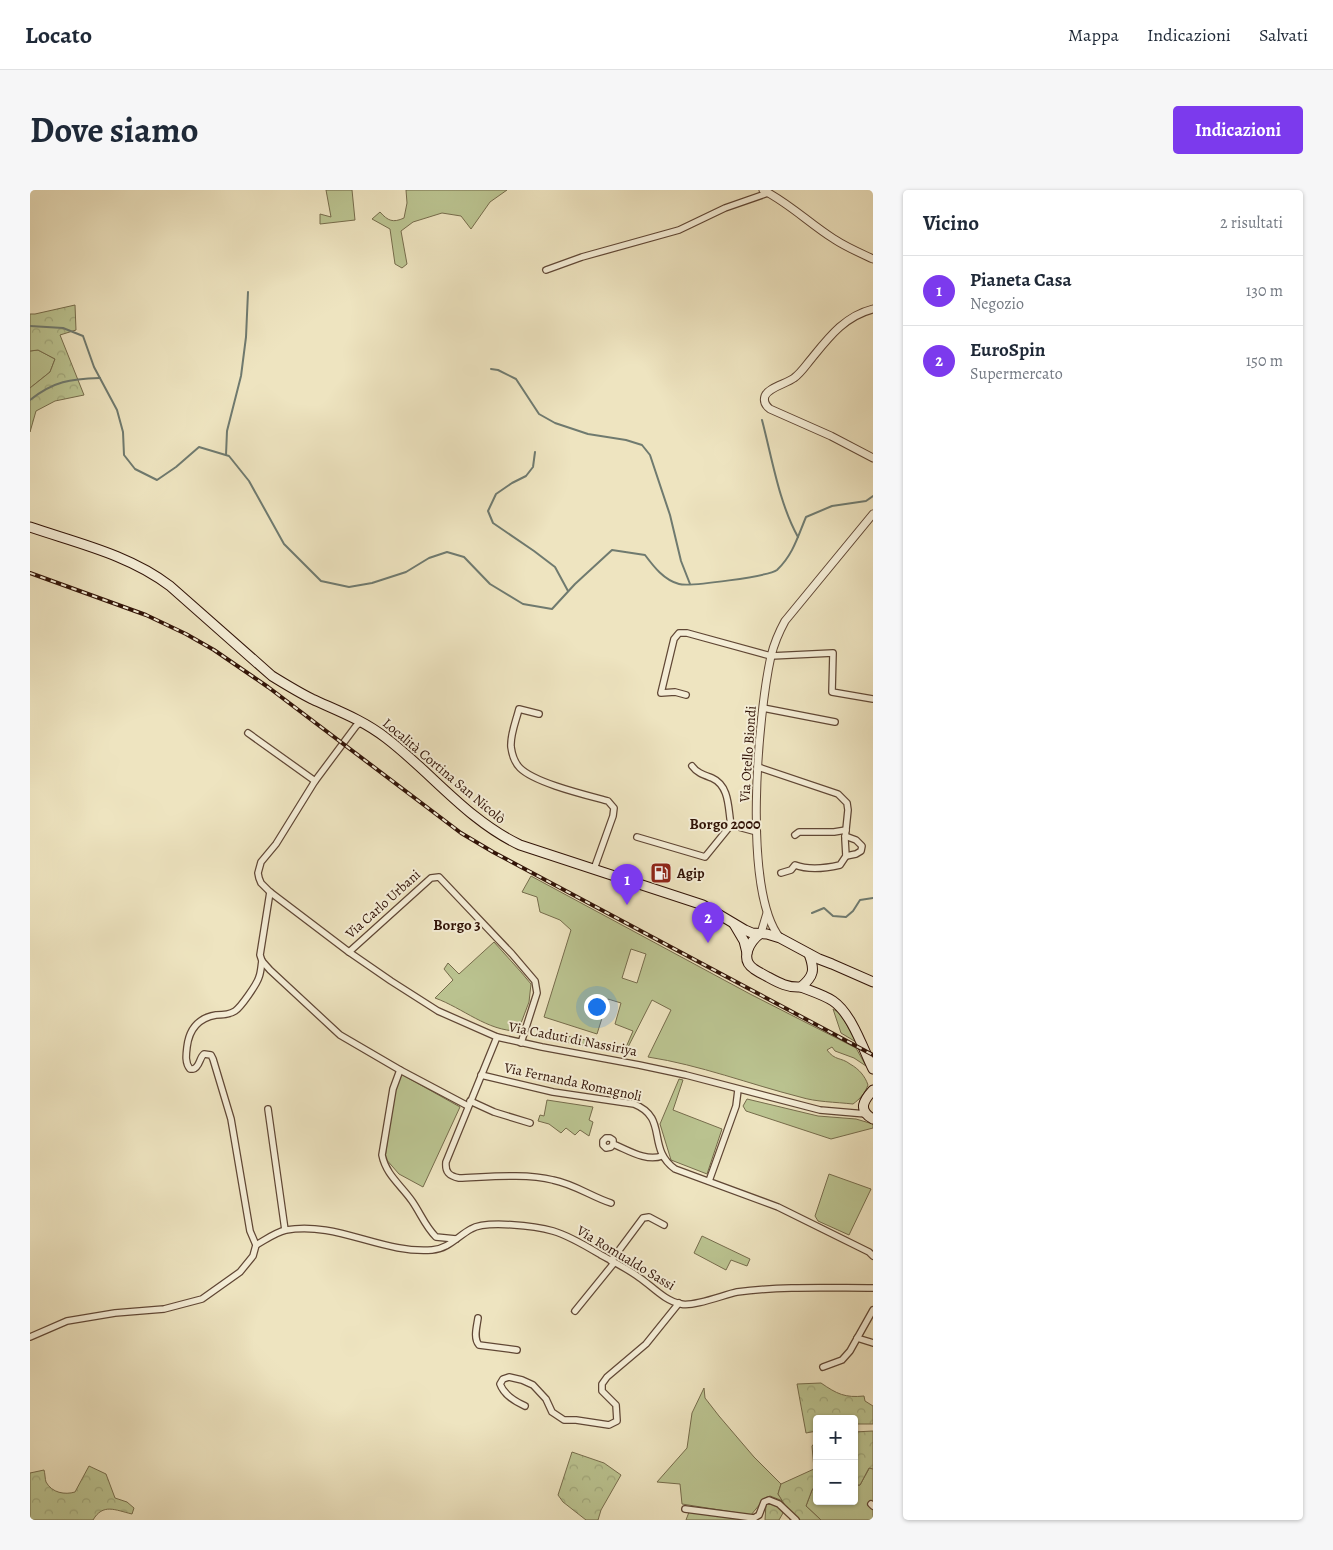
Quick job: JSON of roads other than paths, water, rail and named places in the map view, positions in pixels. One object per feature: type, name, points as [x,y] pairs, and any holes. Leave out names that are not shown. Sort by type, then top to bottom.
[{"type":"main road","name":"Località Cortina San Nicolò","points":[[30,527],[136,564],[157,576],[272,676],[297,691],[361,722],[399,748],[471,815],[502,836],[520,845],[703,905],[752,933],[761,933]]},
{"type":"main road","points":[[734,924],[744,941],[748,962],[753,969],[785,986],[801,987],[823,996],[833,1001],[842,1009],[859,1038],[873,1069]]},
{"type":"main road","points":[[747,956],[749,944],[761,933],[780,938],[809,954],[873,982]]},
{"type":"main road","points":[[809,954],[814,988],[823,996]]},
{"type":"main road","points":[[801,987],[812,974],[824,965],[832,964]]},
{"type":"main road","points":[[868,1113],[871,1093]]},
{"type":"street","points":[[546,270],[582,257],[679,230],[766,191],[834,239],[873,258]]},
{"type":"street","points":[[873,309],[857,314],[845,321],[833,332],[795,377],[771,390],[764,399],[765,405],[770,409],[832,436],[873,458]]},
{"type":"street","name":"Via Otello Biondi","points":[[780,938],[774,931],[767,913],[757,862],[758,767],[763,708],[772,656],[785,621],[873,514]]},
{"type":"street","points":[[686,695],[675,692],[661,693],[674,639],[679,633],[687,633],[772,656],[832,653],[832,692],[873,699]]},
{"type":"street","points":[[763,708],[835,722]]},
{"type":"street","points":[[539,714],[520,709],[511,747],[513,757],[519,767],[536,779],[608,801],[614,808],[613,816],[594,869]]},
{"type":"street","points":[[361,722],[314,781],[276,844],[258,867],[261,883],[270,892],[260,955],[262,961],[340,1035],[400,1070],[469,1104],[530,1123]]},
{"type":"street","points":[[248,733],[314,781]]},
{"type":"street","points":[[637,837],[705,857],[731,825],[725,789],[718,781],[696,772],[692,766]]},
{"type":"street","points":[[758,767],[838,794],[847,803],[846,856],[840,865],[801,868],[796,865],[791,870],[781,873]]},
{"type":"street","points":[[731,825],[757,832]]},
{"type":"street","points":[[795,835],[799,832],[845,833],[862,846],[861,851],[846,856]]},
{"type":"street","name":"Via Carlo Urbani","points":[[348,952],[431,878],[439,877],[536,981],[537,993],[521,1043]]},
{"type":"street","name":"Via Caduti di Nassiriya","points":[[270,892],[348,952],[438,1011],[497,1037],[686,1075],[820,1110],[868,1113]]},
{"type":"street","name":"Via Otello Biondi","points":[[761,933],[767,913]]},
{"type":"street","points":[[30,1337],[66,1321],[115,1313],[164,1309],[202,1299],[240,1272],[253,1256],[256,1245],[250,1231],[231,1119],[213,1059],[211,1055],[204,1054],[198,1066],[193,1069],[190,1069],[186,1062],[188,1041],[194,1026],[199,1021],[212,1016],[234,1012],[242,1004],[259,977],[262,961]]},
{"type":"street","name":"Via Fernanda Romagnoli","points":[[497,1037],[446,1162],[447,1173],[459,1178],[523,1177],[552,1179],[611,1204]]},
{"type":"street","points":[[400,1070],[391,1099],[382,1155],[384,1166],[413,1202],[427,1228],[436,1238],[456,1239]]},
{"type":"street","name":"Via Fernanda Romagnoli","points":[[481,1075],[553,1092],[634,1104],[649,1112],[654,1120],[662,1156]]},
{"type":"street","points":[[709,1181],[736,1106],[738,1090]]},
{"type":"street","points":[[268,1109],[285,1230]]},
{"type":"street","points":[[613,1144],[648,1158],[655,1159],[662,1156],[667,1164],[675,1169],[778,1207],[869,1252],[873,1256]]},
{"type":"street","points":[[575,1311],[613,1262],[643,1218],[649,1217],[664,1225]]},
{"type":"street","name":"Via Romualdo Sassi","points":[[256,1245],[285,1230],[323,1229],[388,1246],[416,1250],[433,1250],[444,1248],[473,1228],[492,1224],[554,1231],[613,1262],[682,1305],[693,1304],[736,1292],[802,1287],[873,1288]]},
{"type":"street","points":[[525,1406],[516,1402],[502,1390],[500,1384],[503,1379],[515,1378],[533,1386],[546,1399],[552,1412],[564,1420],[609,1425],[617,1421],[616,1406],[602,1391],[602,1384],[607,1377],[646,1344],[679,1303]]},
{"type":"street","points":[[823,1367],[842,1360],[850,1350],[873,1310]]},
{"type":"street","points":[[478,1318],[476,1342],[479,1345],[517,1350]]},
{"type":"street","points":[[857,1338],[873,1343]]},
{"type":"street","points":[[686,1508],[754,1518],[759,1515],[764,1502],[770,1500],[780,1504],[796,1520]]},
{"type":"waterway","points":[[226,455],[227,431],[241,376],[246,337],[248,292]]},
{"type":"waterway","points":[[30,326],[63,328],[83,336],[94,367],[117,410],[123,432],[124,455],[135,469],[157,480],[176,467],[199,447],[229,456],[249,481],[284,544],[321,581],[349,587],[372,583],[406,572],[429,558],[447,552],[464,557],[490,584],[523,604],[552,609],[575,584],[612,550],[645,555],[664,576],[679,584],[698,584],[745,578],[777,570],[791,552],[806,517],[832,506],[866,501],[873,496]]},
{"type":"waterway","points":[[491,369],[498,370],[516,379],[539,414],[555,423],[588,434],[626,440],[642,445],[650,455],[670,515],[681,561],[690,584]]},
{"type":"waterway","points":[[30,400],[47,389],[63,382],[100,378]]},
{"type":"waterway","points":[[762,420],[781,495],[791,524],[798,537]]},
{"type":"waterway","points":[[535,452],[533,467],[526,476],[496,494],[488,511],[493,523],[555,567],[568,591]]},
{"type":"waterway","points":[[812,913],[824,908],[833,916],[846,917],[853,911],[860,900],[873,898]]},
{"type":"railway","points":[[30,573],[146,615],[214,650],[268,687],[461,833],[493,852],[873,1055]]},
{"type":"place","name":"Agip","points":[[661,873]]},
{"type":"place","name":"Pianeta Casa","points":[[627,905]]},
{"type":"place","name":"EuroSpin","points":[[708,943]]},
{"type":"district","name":"Borgo 2000","points":[[725,824]]},
{"type":"district","name":"Borgo 3","points":[[457,925]]}]
